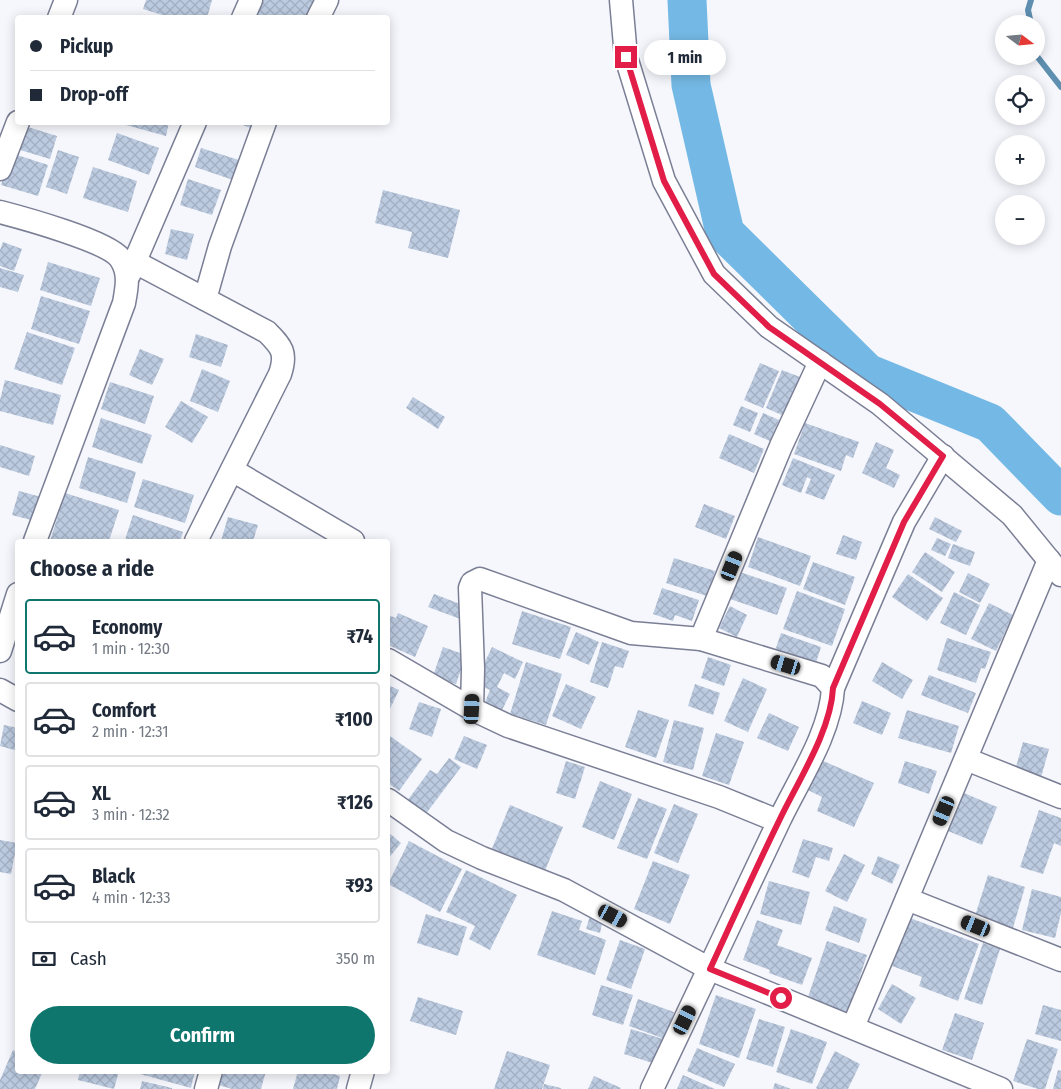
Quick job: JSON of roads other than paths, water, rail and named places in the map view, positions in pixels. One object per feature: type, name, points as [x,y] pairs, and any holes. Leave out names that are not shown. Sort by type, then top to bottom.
[{"type":"street","points":[[61,15],[66,0]]},
{"type":"street","points":[[244,15],[251,0]]},
{"type":"street","points":[[320,15],[327,0]]},
{"type":"street","points":[[621,0],[626,57],[664,181],[714,274],[769,327],[880,404],[1012,515],[1055,568],[966,759],[853,1027]]},
{"type":"street","points":[[0,169],[17,125]]},
{"type":"street","points":[[36,539],[124,303],[131,270],[194,125]]},
{"type":"street","points":[[205,299],[220,246],[264,125]]},
{"type":"street","points":[[0,212],[42,224],[110,250],[131,270],[205,299],[267,332],[280,345],[284,360],[280,374],[197,539]]},
{"type":"street","points":[[701,639],[781,446],[820,362]]},
{"type":"street","points":[[652,1089],[778,821],[824,730],[832,704],[833,688],[904,522],[943,456]]},
{"type":"street","points":[[232,470],[350,539]]},
{"type":"street","points":[[472,709],[473,669],[470,588],[472,583],[480,578],[631,633],[701,639],[822,676],[833,688]]},
{"type":"street","points":[[0,651],[15,604]]},
{"type":"street","points":[[390,661],[472,709],[508,726],[694,788],[778,821]]},
{"type":"street","points":[[0,690],[15,698]]},
{"type":"street","points":[[966,759],[1061,797]]},
{"type":"street","points":[[390,801],[446,841],[482,858],[564,890],[710,969],[1001,1089]]},
{"type":"street","points":[[907,898],[1061,960]]},
{"type":"street","points":[[206,1089],[210,1074]]},
{"type":"street","points":[[358,1089],[362,1074]]},
{"type":"waterway","points":[[687,0],[691,85],[725,233],[867,373],[990,423],[1061,496]]},
{"type":"waterway","points":[[1029,15],[1028,10],[1031,0]]},
{"type":"waterway","points":[[1044,65],[1061,87]]}]
